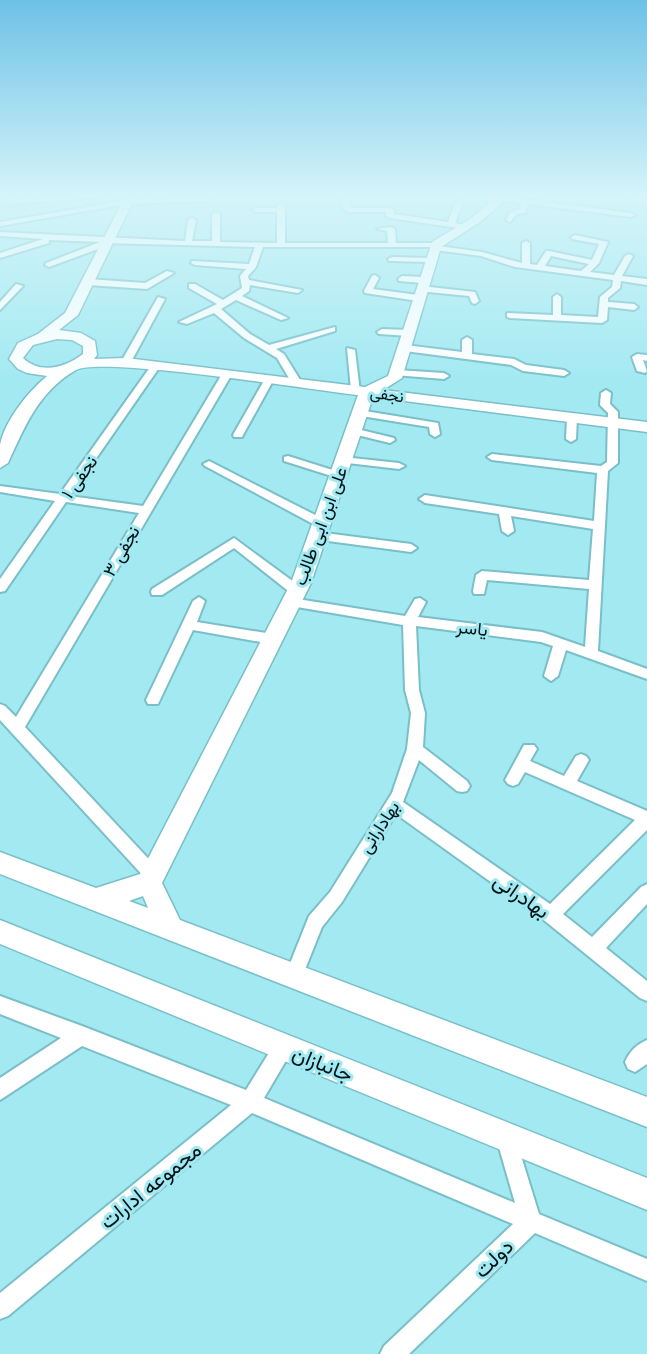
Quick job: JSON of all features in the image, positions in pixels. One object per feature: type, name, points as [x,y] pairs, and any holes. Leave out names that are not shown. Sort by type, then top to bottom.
[{"type":"street","points":[[49,265],[67,258]]},
{"type":"street","points":[[33,394],[30,374],[21,363],[18,352],[71,315],[100,258]]},
{"type":"street","points":[[184,322],[215,309],[246,289],[244,276],[252,267],[255,258]]},
{"type":"street","points":[[392,259],[396,258]]},
{"type":"street","points":[[350,351],[361,391],[395,378],[432,258]]},
{"type":"street","points":[[497,258],[526,266],[647,282]]},
{"type":"street","points":[[526,258],[526,266]]},
{"type":"street","points":[[540,268],[546,258]]},
{"type":"street","points":[[573,258],[595,263]]},
{"type":"street","points":[[584,273],[597,258]]},
{"type":"street","points":[[510,315],[577,318],[607,323],[604,297],[616,288],[617,278],[628,258]]},
{"type":"street","points":[[195,262],[252,267]]},
{"type":"street","points":[[88,282],[147,286],[170,273]]},
{"type":"street","points":[[374,278],[368,291],[421,289],[474,294]]},
{"type":"street","points":[[402,279],[421,289]]},
{"type":"street","points":[[246,282],[298,290]]},
{"type":"street","points":[[0,307],[19,286]]},
{"type":"street","points":[[192,286],[223,303]]},
{"type":"street","points":[[448,292],[449,305]]},
{"type":"street","points":[[235,296],[284,318]]},
{"type":"street","points":[[557,297],[557,317]]},
{"type":"street","points":[[126,362],[161,299]]},
{"type":"street","points":[[603,304],[634,307]]},
{"type":"street","points":[[215,309],[247,336],[281,356],[298,383]]},
{"type":"street","points":[[71,315],[74,326],[87,342],[102,354],[126,362]]},
{"type":"street","points":[[575,330],[577,318]]},
{"type":"street","points":[[269,348],[332,328]]},
{"type":"street","points":[[382,332],[467,356],[514,358],[523,368],[564,373]]},
{"type":"street","points":[[1,351],[64,334],[87,342]]},
{"type":"street","points":[[467,340],[467,356]]},
{"type":"street","points":[[1,461],[33,394],[56,375],[90,355],[87,342]]},
{"type":"street","points":[[1,351],[21,363],[50,371],[76,365],[126,362]]},
{"type":"street","points":[[642,371],[637,358],[647,358]]},
{"type":"street","name":"نجفی","points":[[126,362],[647,427]]},
{"type":"street","name":"نجفی ۱","points":[[0,588],[156,365]]},
{"type":"street","points":[[397,373],[444,376]]},
{"type":"street","name":"نجفی ۳","points":[[17,728],[227,374]]},
{"type":"street","points":[[238,435],[269,379]]},
{"type":"street","name":"علی ابن ابی طالب","points":[[151,879],[294,596],[353,431],[359,412],[361,391]]},
{"type":"street","points":[[492,457],[603,470],[612,463],[612,412],[605,405],[606,393]]},
{"type":"street","points":[[359,412],[434,425],[435,434]]},
{"type":"street","points":[[571,439],[572,418]]},
{"type":"street","points":[[353,431],[390,440]]},
{"type":"street","points":[[288,459],[340,468],[399,466]]},
{"type":"street","points":[[209,464],[319,529],[411,548]]},
{"type":"street","points":[[591,653],[603,470]]},
{"type":"street","points":[[0,489],[145,510]]},
{"type":"street","points":[[425,499],[599,526]]},
{"type":"street","points":[[504,511],[508,531]]},
{"type":"street","points":[[157,592],[233,542],[294,596]]},
{"type":"street","points":[[479,591],[482,575],[596,585]]},
{"type":"street","name":"یاسر","points":[[294,596],[409,621],[542,637],[646,672]]},
{"type":"street","points":[[153,701],[199,601]]},
{"type":"street","points":[[409,621],[420,602]]},
{"type":"street","name":"بهادارانی","points":[[294,976],[315,922],[337,897],[400,795],[415,749],[418,713],[412,690],[409,621]]},
{"type":"street","points":[[189,625],[272,639]]},
{"type":"street","points":[[551,676],[561,643]]},
{"type":"street","points":[[0,710],[151,879],[171,929]]},
{"type":"street","points":[[415,749],[462,786]]},
{"type":"street","points":[[513,780],[529,749]]},
{"type":"street","points":[[567,784],[581,760]]},
{"type":"street","points":[[521,764],[647,819],[551,915]]},
{"type":"street","name":"بهادرانی","points":[[394,804],[551,915],[647,992]]},
{"type":"street","points":[[0,863],[647,1112]]},
{"type":"street","points":[[96,900],[151,879]]},
{"type":"street","points":[[594,948],[647,892]]},
{"type":"street","name":"جانبازان","points":[[0,932],[647,1194]]},
{"type":"street","points":[[0,1004],[250,1102],[647,1270]]},
{"type":"street","points":[[0,1090],[82,1035]]},
{"type":"street","name":"مجموعه ادارات","points":[[0,1308],[250,1102],[284,1048]]},
{"type":"street","points":[[506,1137],[531,1222]]},
{"type":"street","name":"دولت","points":[[391,1354],[531,1222]]}]
